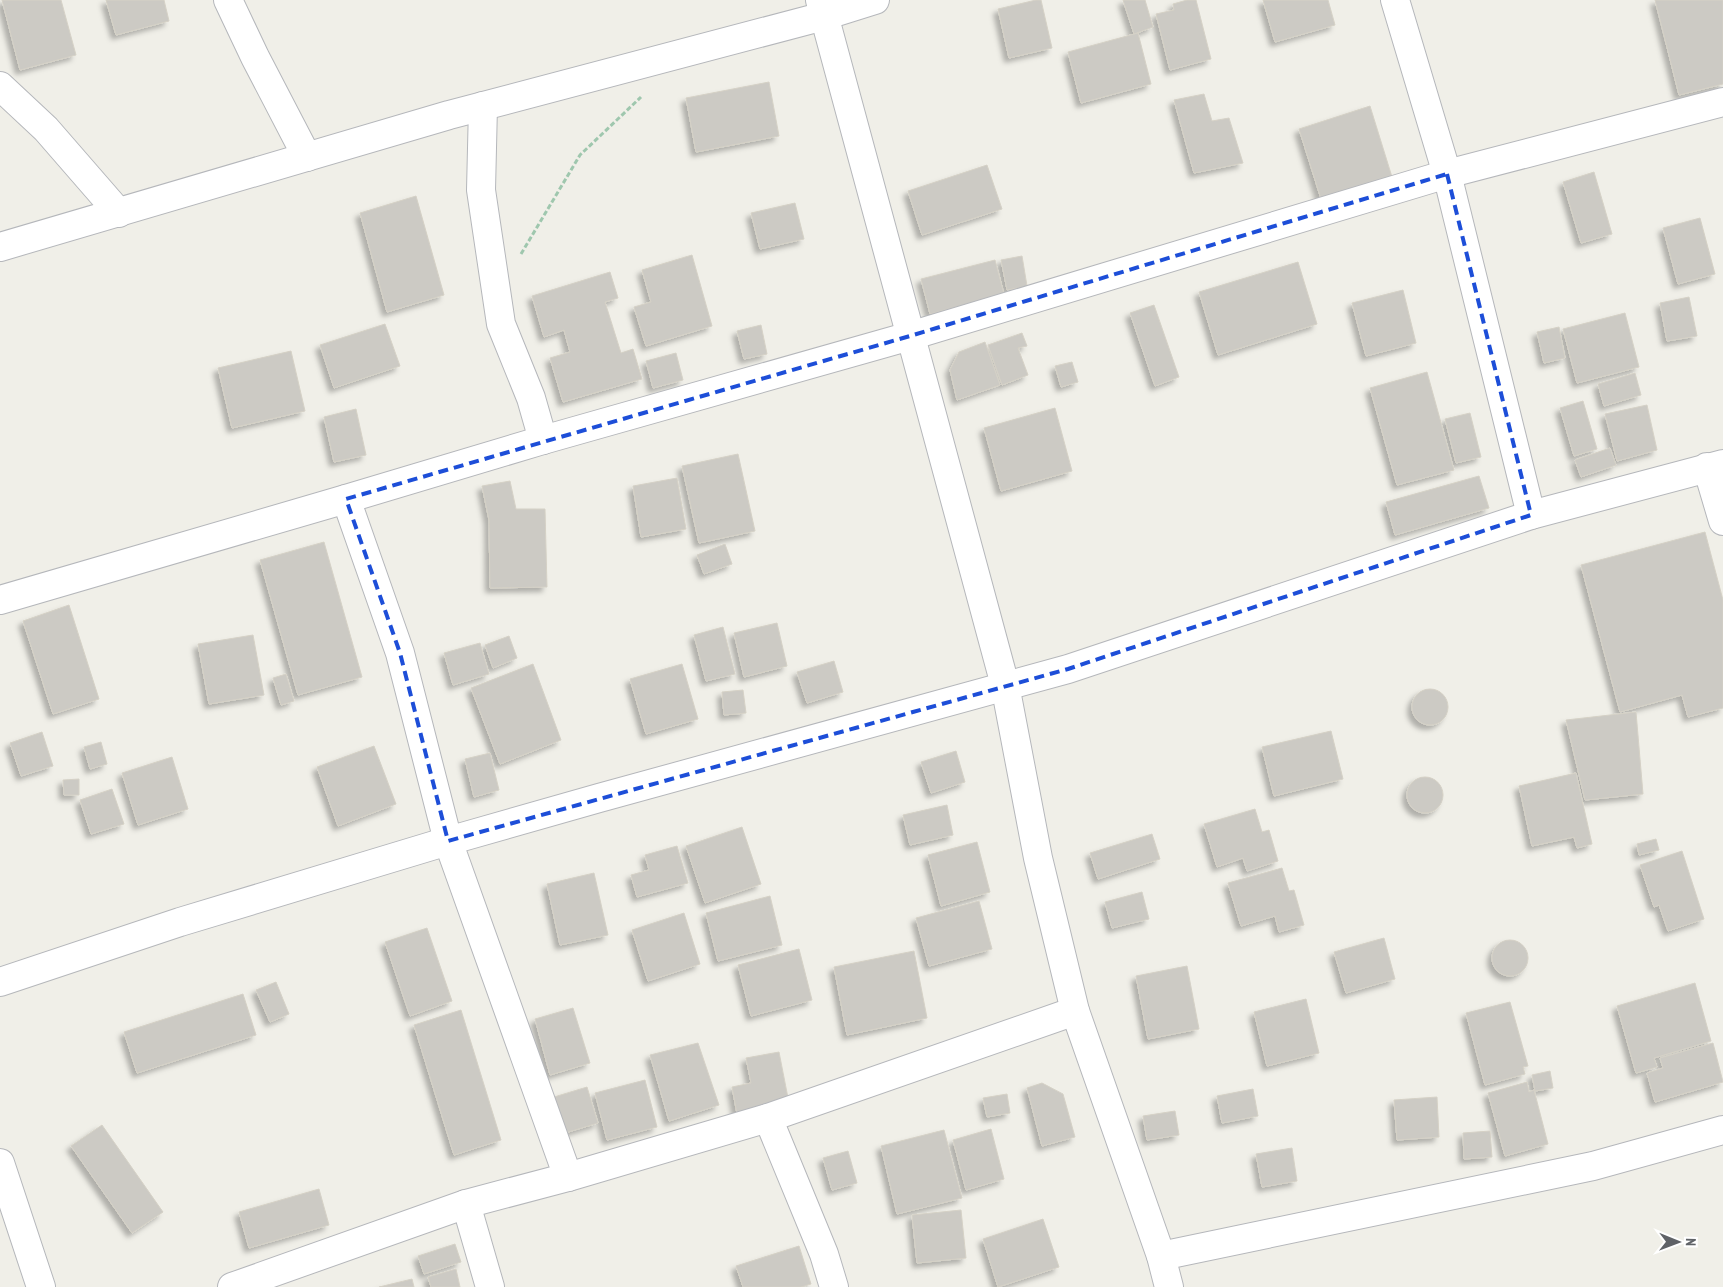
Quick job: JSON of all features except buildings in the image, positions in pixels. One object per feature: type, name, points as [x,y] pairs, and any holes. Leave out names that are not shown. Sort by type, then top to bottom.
[{"type":"street","points":[[228,0],[255,57],[307,157]]},
{"type":"street","points":[[0,247],[822,8],[875,0]]},
{"type":"street","points":[[1395,0],[1447,174],[1531,515]]},
{"type":"street","points":[[822,8],[1005,685],[1038,858],[1075,1011],[1161,1256],[1168,1287]]},
{"type":"street","points":[[0,86],[46,129],[119,213]]},
{"type":"street","points":[[0,600],[346,500],[544,440],[910,336],[1447,174],[1723,102]]},
{"type":"street","points":[[483,106],[481,190],[501,324],[532,398],[544,440]]},
{"type":"street","points":[[0,982],[180,922],[448,841],[1068,669],[1531,515],[1715,466],[1723,521]]},
{"type":"street","points":[[346,500],[400,653],[448,841],[568,1177]]},
{"type":"street","points":[[232,1287],[466,1204],[568,1177],[768,1118],[1075,1011]]},
{"type":"street","points":[[768,1118],[824,1254],[834,1287]]},
{"type":"street","points":[[1161,1256],[1593,1166],[1723,1130]]},
{"type":"street","points":[[0,1163],[41,1287]]},
{"type":"street","points":[[466,1204],[490,1287]]},
{"type":"path","points":[[496,295],[580,155],[645,93]]},
{"type":"highlighted area","points":[[1447,174],[1531,515],[1068,669],[448,841],[400,653],[346,499],[910,336]]}]
